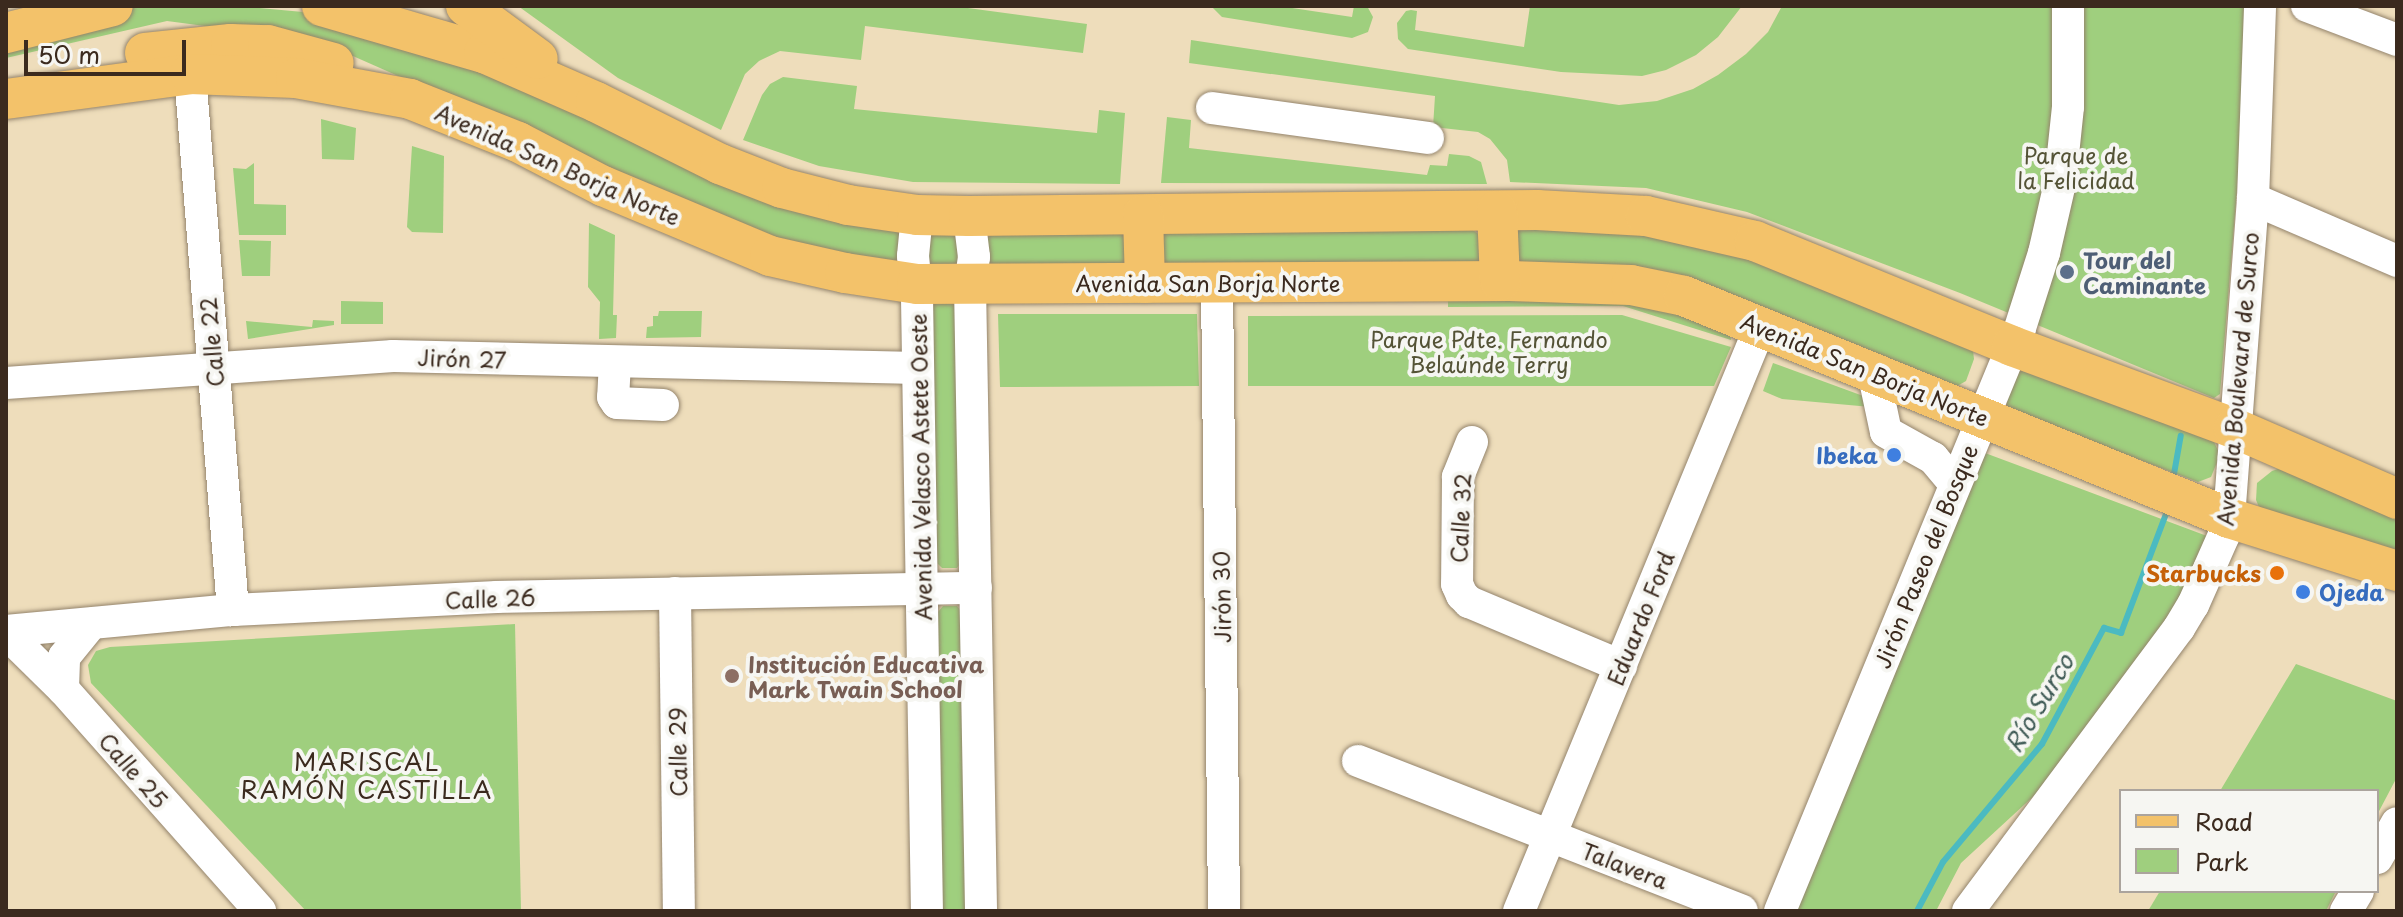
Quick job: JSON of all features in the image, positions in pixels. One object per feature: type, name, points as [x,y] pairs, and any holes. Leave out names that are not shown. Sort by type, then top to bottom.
[{"type":"main road","points":[[6,33],[113,6]]},
{"type":"main road","points":[[322,6],[484,53],[596,102],[720,164],[782,188],[848,205],[917,215],[969,216],[1497,211],[1646,216],[1755,241],[2012,346],[2234,428],[2397,499]]},
{"type":"main road","points":[[466,6],[596,102]]},
{"type":"main road","points":[[16,86],[141,53],[231,44],[268,45],[345,66],[410,99]]},
{"type":"main road","name":"Avenida San Borja Norte","points":[[16,86],[190,74],[296,78],[410,99],[518,142],[603,186],[770,256],[917,291],[970,285],[1145,283],[1500,281],[1631,285],[1684,296],[1761,325],[2229,518],[2397,571]]},
{"type":"main road","points":[[1497,211],[1500,281]]},
{"type":"main road","points":[[1143,215],[1145,283]]},
{"type":"street","name":"Jirón Paseo del Bosque","points":[[1780,911],[2012,346],[2044,253],[2060,183],[2068,107],[2068,6]]},
{"type":"street","name":"Avenida Boulevard de Surco","points":[[1968,911],[2179,628],[2218,551],[2229,518],[2253,199],[2260,6]]},
{"type":"street","points":[[2307,6],[2397,40]]},
{"type":"street","name":"Calle 22","points":[[190,74],[233,610]]},
{"type":"street","points":[[1212,108],[1428,138]]},
{"type":"street","points":[[2253,199],[2397,261]]},
{"type":"street","name":"Avenida Velasco Astete Oeste","points":[[917,215],[913,256],[917,291],[927,911]]},
{"type":"street","points":[[969,216],[974,257],[970,285],[981,911]]},
{"type":"street","name":"Jirón 30","points":[[1217,283],[1224,911]]},
{"type":"street","name":"Eduardo Ford","points":[[1519,911],[1761,325]]},
{"type":"street","name":"Jirón 27","points":[[6,383],[213,366],[393,356],[918,368]]},
{"type":"street","points":[[615,362],[613,397],[617,403],[663,405]]},
{"type":"street","points":[[1873,371],[1886,432],[1933,458],[1955,484]]},
{"type":"street","name":"Calle 32","points":[[1472,442],[1458,477],[1457,584],[1462,595],[1469,602],[1621,666]]},
{"type":"street","name":"Calle 26","points":[[6,632],[233,610],[675,593],[976,588]]},
{"type":"street","name":"Calle 29","points":[[675,593],[679,911]]},
{"type":"street","points":[[63,689],[64,657],[91,624]]},
{"type":"street","name":"Calle 25","points":[[6,632],[63,689],[251,908]]},
{"type":"street","name":"Talavera","points":[[1358,761],[1742,911]]},
{"type":"street","points":[[2379,855],[2397,825]]},
{"type":"street","points":[[2346,911],[2357,893]]},
{"type":"green space","points":[[141,6],[237,6],[303,12],[392,35],[894,223],[905,238],[902,259],[884,269],[783,246],[319,41],[167,21],[6,58],[6,42],[25,33]]},
{"type":"green space","points":[[518,6],[953,6],[1087,24],[1083,53],[865,26],[861,60],[780,51],[759,61],[745,74],[721,130],[618,78]]},
{"type":"green space","points":[[1211,6],[1279,6],[1352,17],[1354,6],[1367,6],[1373,17],[1368,32],[1352,38],[1222,17]]},
{"type":"green space","points":[[1530,6],[1742,6],[1718,37],[1696,55],[1666,70],[1642,76],[1561,72],[1408,49],[1398,39],[1397,23],[1406,11],[1411,10],[1417,11],[1415,30],[1524,47]]},
{"type":"green space","name":"Parque de la Felicidad","points":[[1782,6],[2248,6],[2240,154],[2220,394],[2214,398],[1960,293],[1747,212],[1646,188],[1510,182],[1507,160],[1490,139],[1478,132],[1433,127],[1435,96],[1189,63],[1191,40],[1619,105],[1657,101],[1693,89],[1718,75],[1768,32]]},
{"type":"green space","points":[[783,77],[857,86],[854,109],[1097,133],[1099,110],[1125,113],[1120,184],[913,182],[819,166],[743,140],[762,95],[770,84]]},
{"type":"green space","points":[[1167,117],[1191,120],[1189,148],[1427,175],[1430,165],[1447,166],[1449,154],[1469,156],[1481,162],[1487,184],[1161,183]]},
{"type":"green space","points":[[321,119],[356,128],[354,160],[322,159]]},
{"type":"green space","points":[[412,146],[444,156],[443,233],[412,232],[407,227]]},
{"type":"green space","points":[[254,163],[254,204],[286,205],[286,235],[239,235],[233,168],[246,169]]},
{"type":"green space","points":[[589,223],[615,235],[613,315],[617,315],[616,338],[599,339],[600,302],[588,287]]},
{"type":"green space","points":[[1522,224],[1594,227],[1738,249],[1972,342],[1974,359],[1966,381],[1952,389],[1524,267],[1512,259],[1512,234]]},
{"type":"green space","points":[[1168,227],[1469,227],[1482,237],[1483,260],[1472,271],[1172,270],[1155,258],[1155,240]]},
{"type":"green space","points":[[1122,230],[1132,260],[1121,270],[996,270],[984,262],[983,242],[995,231]]},
{"type":"green space","points":[[955,232],[963,255],[955,266],[930,264],[923,246],[930,234]]},
{"type":"green space","points":[[239,240],[271,241],[270,276],[242,276]]},
{"type":"green space","points":[[1448,291],[1626,292],[1730,330],[1731,340],[1623,306],[1448,307]]},
{"type":"green space","points":[[932,296],[956,297],[966,556],[957,568],[942,568],[931,557]]},
{"type":"green space","points":[[341,301],[383,302],[383,324],[341,324]]},
{"type":"green space","points":[[659,311],[702,311],[701,337],[646,338],[647,327],[653,326],[653,316],[658,316]]},
{"type":"green space","points":[[998,314],[1197,314],[1199,386],[1000,387]]},
{"type":"green space","name":"Parque Pdte. Fernando Belaúnde Terry","points":[[1622,315],[1731,347],[1714,386],[1248,386],[1248,316]]},
{"type":"green space","points":[[313,320],[334,321],[334,325],[248,339],[246,321],[312,327]]},
{"type":"green space","points":[[1773,363],[1866,397],[1871,407],[1782,399],[1763,391]]},
{"type":"green space","points":[[2025,364],[2210,433],[2220,455],[2211,477],[2198,482],[2008,410],[2005,396],[2015,369]]},
{"type":"green space","points":[[1985,453],[2207,536],[2173,616],[2050,781],[1961,863],[1936,911],[1788,911]]},
{"type":"green space","points":[[2292,464],[2397,506],[2397,551],[2262,514],[2256,500],[2257,483],[2272,471]]},
{"type":"green space","points":[[943,606],[957,606],[966,617],[970,911],[937,911],[933,618]]},
{"type":"green space","points":[[515,624],[521,911],[306,911],[91,683],[88,665],[96,651],[110,647]]},
{"type":"green space","points":[[2296,664],[2397,701],[2397,777],[2379,811],[2379,789],[2221,789]]},
{"type":"green space","points":[[2159,893],[2335,893],[2326,911],[2148,911]]},
{"type":"waterway","name":"Río Surco","points":[[2174,474],[2181,436]]},
{"type":"waterway","name":"Río Surco","points":[[1917,911],[1943,862],[2042,744],[2104,628],[2121,633],[2166,514]]},
{"type":"place","name":"Tour del Caminante","points":[[2067,272]]},
{"type":"place","name":"Ibeka","points":[[1894,455]]},
{"type":"place","name":"Starbucks","points":[[2277,573]]},
{"type":"place","name":"Ojeda","points":[[2303,592]]},
{"type":"place","name":"Institución Educativa Mark Twain School","points":[[732,676]]},
{"type":"district","name":"MARISCAL RAMÓN CASTILLA","points":[[367,776]]}]
